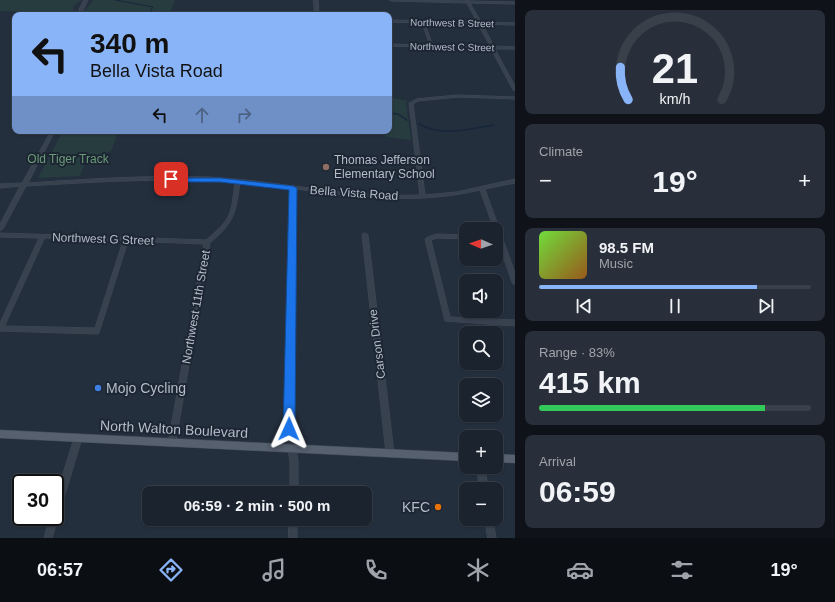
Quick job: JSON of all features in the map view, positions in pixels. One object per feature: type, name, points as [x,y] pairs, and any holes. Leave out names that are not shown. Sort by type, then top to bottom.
[{"type":"main road","name":"North Walton Boulevard","points":[[0,434],[459,457]]},
{"type":"main road","points":[[503,458],[515,459]]},
{"type":"street","points":[[79,12],[86,0]]},
{"type":"street","points":[[316,0],[317,12]]},
{"type":"street","points":[[392,0],[515,3]]},
{"type":"street","points":[[468,1],[515,90]]},
{"type":"street","name":"Northwest B Street","points":[[392,21],[515,24]]},
{"type":"street","points":[[423,22],[432,46]]},
{"type":"street","name":"Northwest C Street","points":[[392,45],[515,48]]},
{"type":"street","points":[[424,196],[410,105],[413,101],[458,96],[515,98]]},
{"type":"street","points":[[0,229],[51,134]]},
{"type":"street","name":"Bella Vista Road","points":[[0,186],[187,179],[238,182],[327,192],[424,196],[453,194],[515,181]]},
{"type":"street","name":"Northwest 11th Street","points":[[172,442],[207,242],[225,226],[232,216],[238,182]]},
{"type":"street","points":[[293,188],[289,429],[294,462],[294,486]]},
{"type":"street","points":[[482,188],[493,222]]},
{"type":"street","name":"Northwest G Street","points":[[0,235],[207,242]]},
{"type":"street","name":"Carson Drive","points":[[365,235],[390,453]]},
{"type":"street","points":[[43,236],[0,328],[97,331],[126,240]]},
{"type":"street","points":[[459,237],[437,236],[428,239],[447,320],[515,323]]},
{"type":"street","points":[[503,252],[515,282]]},
{"type":"street","points":[[64,485],[78,438]]},
{"type":"street","points":[[48,538],[52,526]]},
{"type":"street","points":[[293,526],[293,538]]},
{"type":"street","points":[[490,526],[492,538]]},
{"type":"green space","points":[[0,0],[82,0],[73,6],[74,12],[0,11]]},
{"type":"green space","points":[[93,0],[175,0],[170,12],[85,11]]},
{"type":"green space","points":[[392,98],[408,101],[406,103],[411,140],[387,137],[382,134],[392,134]]},
{"type":"green space","name":"Old Tiger Track","points":[[61,134],[118,134],[111,151],[87,159],[80,176],[38,178]]},
{"type":"waterway","points":[[115,0],[153,7],[150,12]]},
{"type":"waterway","points":[[392,113],[398,114],[407,120]]},
{"type":"waterway","points":[[419,124],[428,128],[446,131],[466,130],[494,125]]},
{"type":"place","name":"Thomas Jefferson Elementary School","points":[[326,167]]},
{"type":"place","name":"Mojo Cycling","points":[[98,388]]},
{"type":"place","name":"KFC","points":[[438,507]]},
{"type":"route","points":[[171,179],[208,179],[293,188],[289,429]]}]
